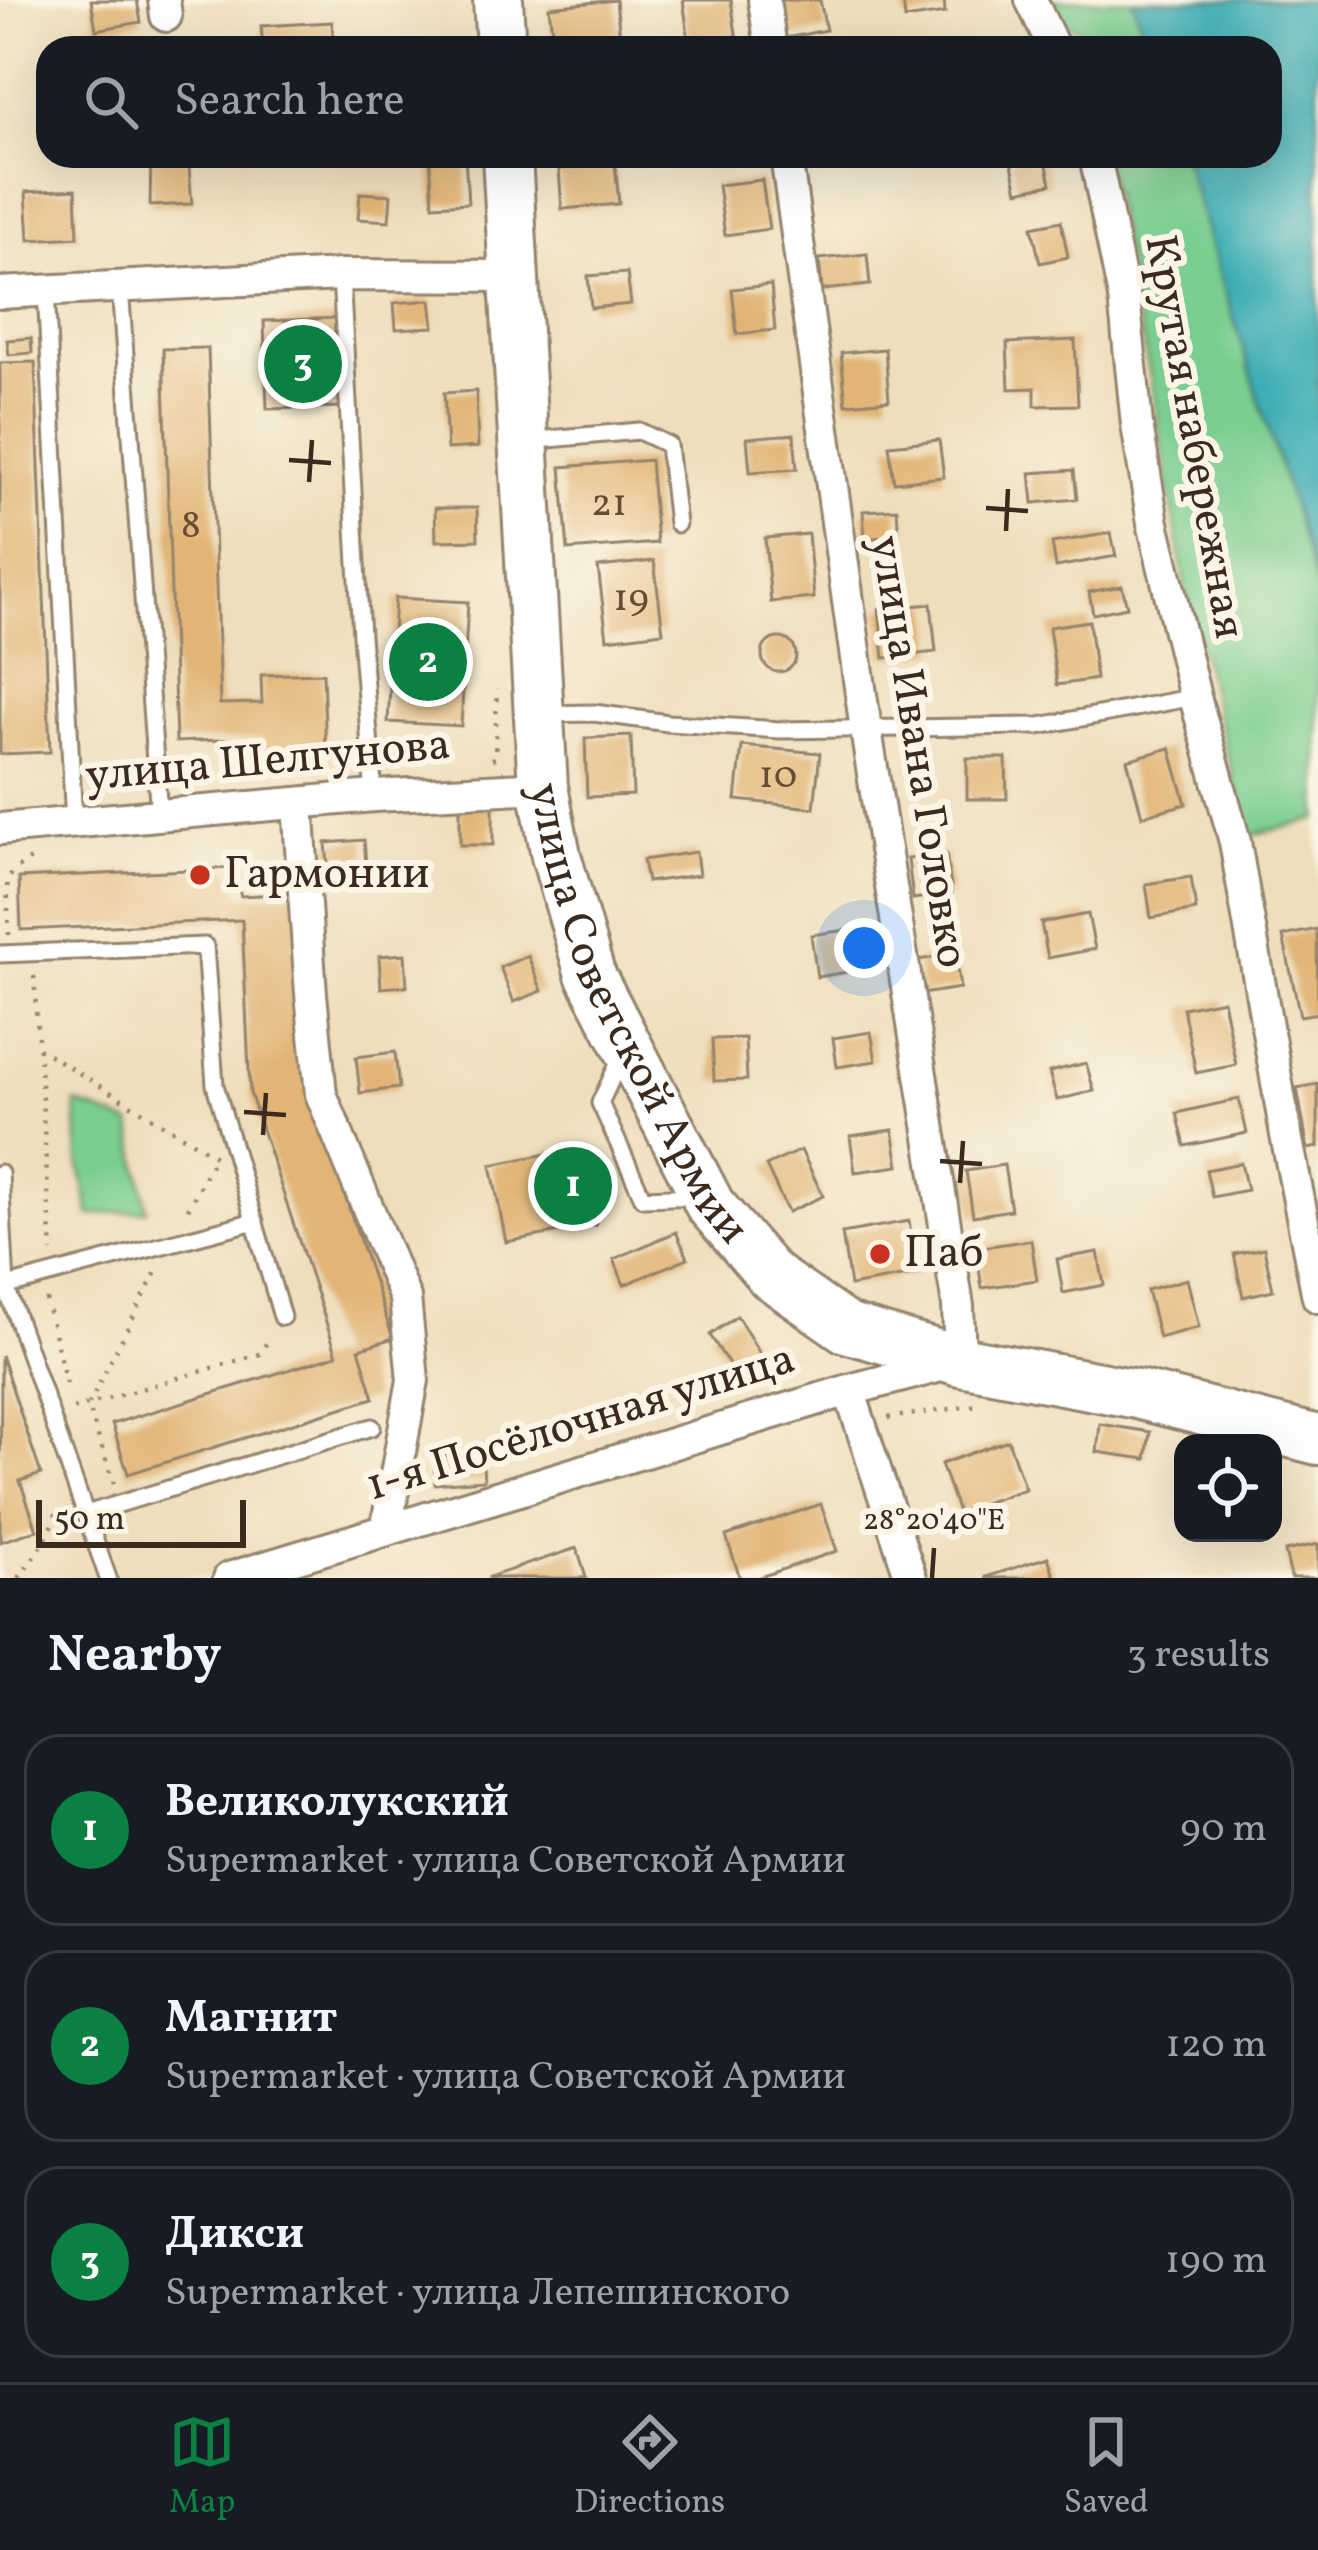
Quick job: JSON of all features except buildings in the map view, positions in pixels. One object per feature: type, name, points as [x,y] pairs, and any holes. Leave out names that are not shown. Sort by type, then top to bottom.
[{"type":"main road","points":[[498,0],[500,36]]},
{"type":"main road","name":"улица Советской Армии","points":[[508,168],[543,787],[556,856],[590,974],[710,1205],[770,1275],[846,1328],[960,1361],[1137,1394],[1318,1440]]},
{"type":"street","points":[[764,0],[769,36]]},
{"type":"street","points":[[1031,0],[1048,36]]},
{"type":"street","name":"улица Ивана Головко","points":[[788,168],[866,730],[958,1306],[960,1361]]},
{"type":"street","name":"Крутая набережная","points":[[1097,168],[1124,297],[1136,425],[1153,523],[1235,842],[1318,1297]]},
{"type":"street","points":[[0,293],[341,275],[514,275]]},
{"type":"street","name":"улица Шелгунова","points":[[0,829],[374,796],[543,787]]},
{"type":"street","points":[[298,803],[321,1094],[405,1298],[413,1380],[386,1530]]},
{"type":"street","name":"1-я Посёлочная улица","points":[[229,1578],[849,1390],[960,1361]]},
{"type":"street","points":[[849,1390],[911,1578]]},
{"type":"lane","points":[[341,275],[374,796]]},
{"type":"lane","points":[[119,287],[159,815]]},
{"type":"lane","points":[[46,291],[74,823]]},
{"type":"lane","points":[[524,441],[638,431],[668,446],[677,524]]},
{"type":"lane","points":[[539,714],[594,713],[780,730],[1039,726],[1195,697]]},
{"type":"lane","points":[[369,756],[389,754]]},
{"type":"lane","points":[[0,955],[205,946],[215,1085],[282,1317]]},
{"type":"lane","points":[[0,1173],[3,1288],[108,1578]]},
{"type":"lane","points":[[3,1288],[255,1221]]},
{"type":"lane","points":[[86,1514],[372,1427]]},
{"type":"path","points":[[40,854],[7,879],[9,937],[33,953],[52,1253],[46,1304],[73,1411],[260,1354],[282,1317]]},
{"type":"path","points":[[38,1048],[215,1156],[184,1218]]},
{"type":"path","points":[[120,1504],[88,1406],[162,1260]]},
{"type":"path","points":[[19,1578],[49,1532],[58,1512],[57,1501]]},
{"type":"green space","points":[[1040,0],[1133,0],[1144,36],[1080,36],[1077,28],[1047,18]]},
{"type":"green space","points":[[1107,168],[1187,168],[1318,589],[1318,819],[1248,836],[1187,597],[1153,391]]},
{"type":"green space","points":[[76,1103],[131,1124],[147,1210],[90,1215],[79,1161]]},
{"type":"water","points":[[1133,0],[1318,0],[1318,589],[1187,168],[1282,168],[1282,36],[1144,36]]},
{"type":"place","name":"Дикси","points":[[303,364]]},
{"type":"place","name":"Магнит","points":[[428,662]]},
{"type":"place","name":"Гармонии","points":[[200,875]]},
{"type":"place","name":"Великолукский","points":[[573,1186]]},
{"type":"place","name":"Паб","points":[[880,1254]]}]
